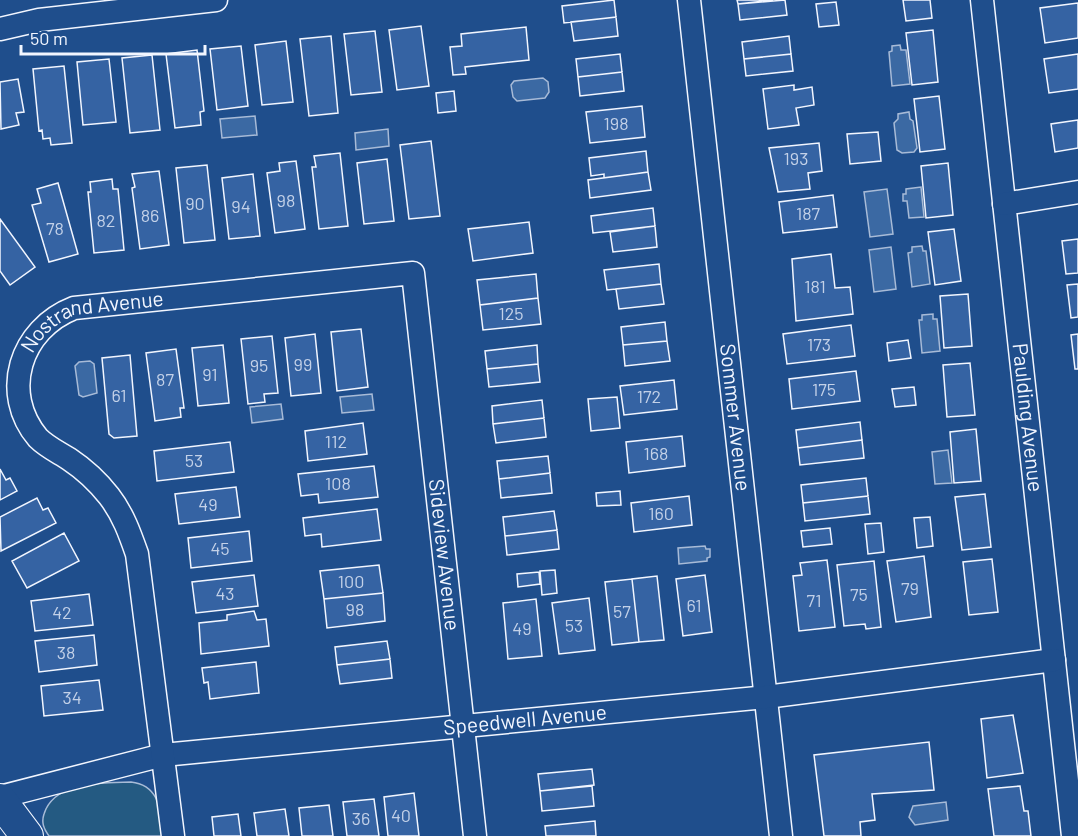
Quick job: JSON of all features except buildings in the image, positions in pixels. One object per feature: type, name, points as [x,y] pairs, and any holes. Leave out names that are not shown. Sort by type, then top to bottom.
[{"type":"main road","points":[[0,798],[27,836]]},
{"type":"street","points":[[0,29],[39,20],[216,0]]},
{"type":"street","name":"Sommer Avenue","points":[[689,0],[781,836]]},
{"type":"street","name":"Paulding Avenue","points":[[982,0],[1073,836]]},
{"type":"street","points":[[1004,204],[1078,192]]},
{"type":"street","name":"Sideview Avenue","points":[[413,273],[475,836]]},
{"type":"street","name":"Nostrand Avenue","points":[[173,836],[137,554],[126,523],[110,497],[89,475],[37,437],[25,419],[16,385],[20,359],[28,342],[39,328],[57,314],[81,306],[413,273]]},
{"type":"street","name":"Speedwell Avenue","points":[[0,798],[163,755],[766,697],[1054,660]]},
{"type":"shaded area","points":[[900,45],[901,50],[906,50],[910,84],[892,86],[889,52],[892,51],[892,46]]},
{"type":"shaded area","points":[[543,78],[548,82],[549,92],[545,98],[517,101],[513,97],[511,85],[514,81]]},
{"type":"shaded area","points":[[909,112],[910,119],[913,121],[917,148],[914,152],[902,153],[897,150],[894,123],[898,119],[898,114]]},
{"type":"shaded area","points":[[255,116],[257,135],[222,138],[220,119]]},
{"type":"shaded area","points":[[388,129],[389,146],[356,150],[355,133]]},
{"type":"shaded area","points":[[921,187],[924,217],[909,218],[907,201],[903,201],[903,194],[906,194],[906,189]]},
{"type":"shaded area","points":[[887,189],[893,234],[870,237],[864,192]]},
{"type":"shaded area","points":[[922,246],[923,251],[926,251],[930,284],[912,287],[908,253],[912,252],[912,247]]},
{"type":"shaded area","points":[[891,247],[896,289],[874,292],[869,250]]},
{"type":"shaded area","points":[[933,314],[933,319],[937,319],[940,351],[922,353],[919,320],[922,320],[922,315]]},
{"type":"shaded area","points":[[90,361],[94,364],[97,393],[83,397],[79,395],[75,366],[79,362]]},
{"type":"shaded area","points":[[372,394],[374,410],[342,413],[340,397]]},
{"type":"shaded area","points":[[281,404],[283,419],[252,423],[250,407]]},
{"type":"shaded area","points":[[948,450],[952,483],[935,484],[932,452]]},
{"type":"shaded area","points":[[705,546],[706,549],[710,549],[710,557],[707,561],[679,564],[678,548]]},
{"type":"shaded area","points":[[131,782],[141,784],[153,794],[160,809],[165,836],[49,836],[43,823],[43,817],[49,803],[58,795],[81,786]]},
{"type":"shaded area","points":[[946,802],[948,820],[915,825],[909,817],[913,806]]}]
